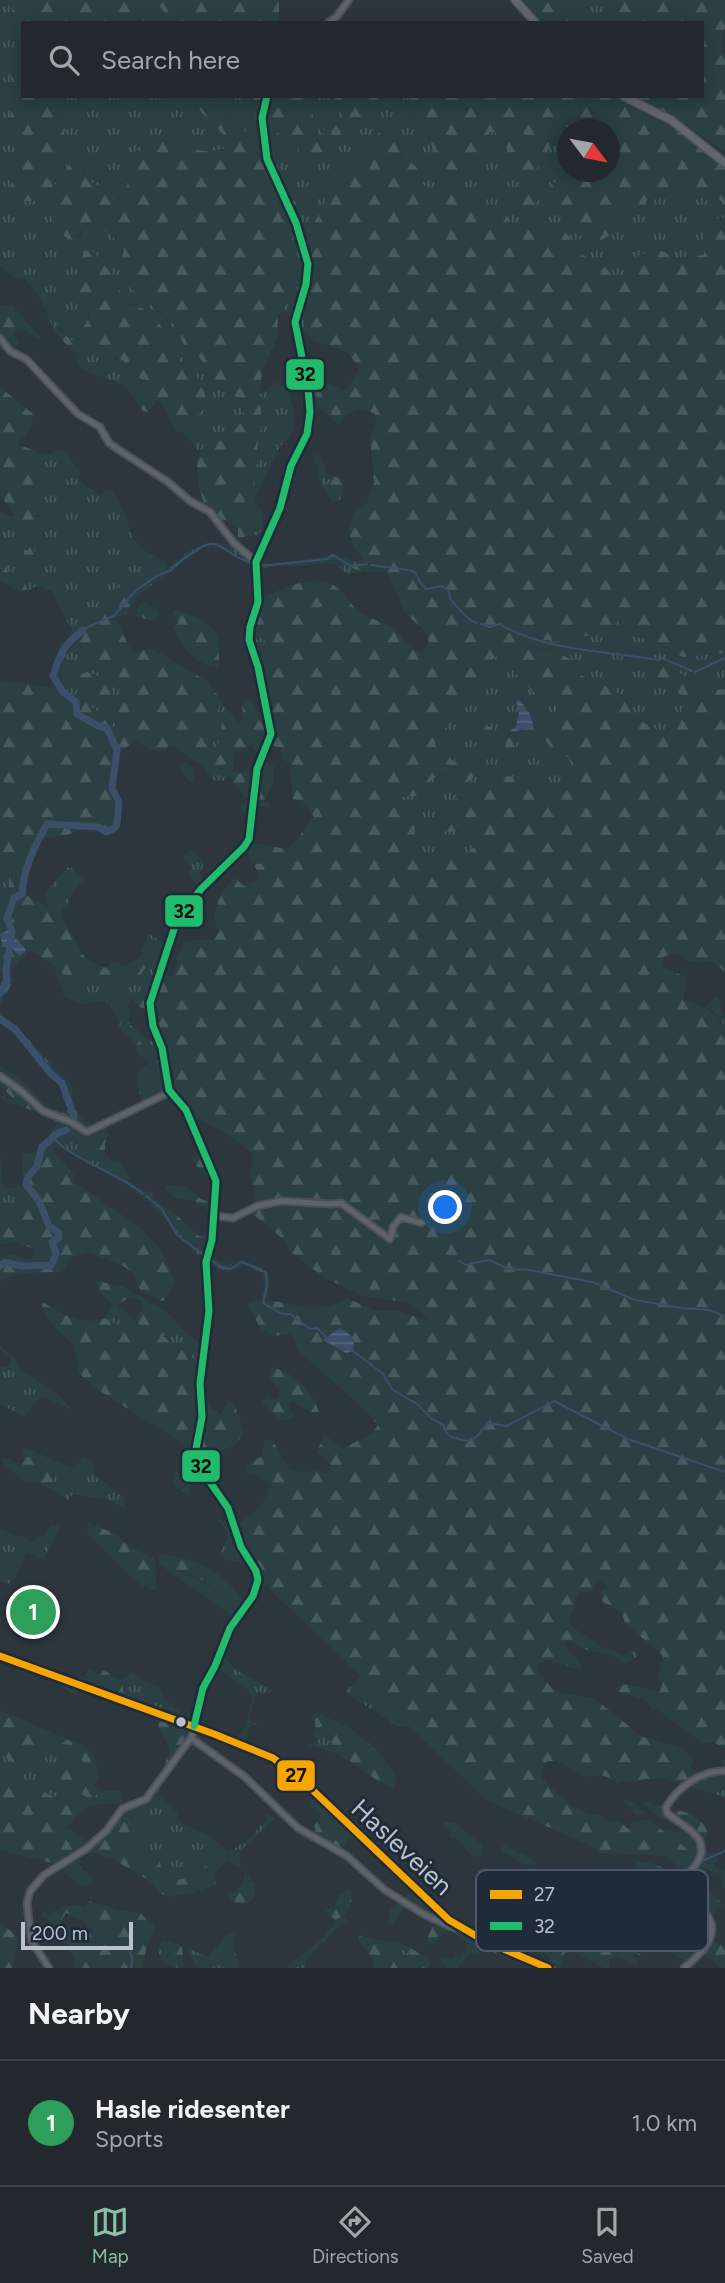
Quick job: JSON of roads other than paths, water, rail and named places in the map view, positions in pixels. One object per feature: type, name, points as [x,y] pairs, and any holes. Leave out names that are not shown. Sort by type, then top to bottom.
[{"type":"main road","points":[[515,0],[534,21]]},
{"type":"main road","points":[[627,98],[671,120],[725,163]]},
{"type":"main road","name":"Hasleveien","points":[[0,1656],[256,1750],[287,1768],[436,1908],[476,1936]]},
{"type":"main road","name":"Hasleveien","points":[[506,1951],[548,1968]]},
{"type":"street","points":[[331,21],[349,0]]},
{"type":"street","points":[[49,1968],[33,1945],[29,1934],[27,1903],[33,1886],[44,1875],[86,1849],[111,1825],[122,1809],[146,1799],[191,1738],[203,1688],[230,1628],[253,1596],[258,1580],[256,1571],[241,1547],[228,1508],[205,1475],[195,1454],[202,1417],[200,1383],[209,1311],[206,1262],[215,1216],[215,1175],[186,1110],[170,1092],[164,1072],[162,1048],[151,1017],[151,997],[177,920],[201,889],[249,839],[257,769],[271,734],[258,667],[249,640],[258,602],[256,562],[282,499],[291,466],[307,434],[310,412],[295,322],[306,284],[308,264],[296,223],[267,159],[262,121],[267,98]]},
{"type":"street","points":[[0,338],[10,351],[26,359],[78,414],[100,427],[116,448],[168,482],[190,501],[210,512],[234,543],[256,562]]},
{"type":"street","points":[[0,1076],[43,1111],[89,1132],[170,1092]]},
{"type":"street","points":[[215,1216],[229,1219],[257,1206],[289,1201],[341,1203],[390,1239],[401,1217],[421,1223]]},
{"type":"street","points":[[191,1738],[245,1777],[298,1828],[347,1856],[395,1897],[425,1915],[464,1930]]},
{"type":"street","points":[[690,1870],[700,1856],[701,1841],[696,1833],[667,1813],[666,1807],[688,1782],[709,1772],[725,1770]]},
{"type":"street","points":[[708,1916],[711,1931],[708,1942]]},
{"type":"street","points":[[684,1968],[703,1951]]},
{"type":"water","points":[[520,700],[530,714],[533,725],[512,732],[519,712],[516,701]]},
{"type":"water","points":[[10,929],[26,951],[19,956],[12,948],[2,947],[0,934]]},
{"type":"water","points":[[339,1328],[354,1340],[353,1351],[346,1353],[323,1340]]},
{"type":"waterway","points":[[84,629],[115,615],[135,591],[158,575],[170,571],[180,561],[208,544],[217,545],[253,564]]},
{"type":"waterway","points":[[259,566],[328,559],[332,555],[351,566],[367,564]]},
{"type":"waterway","points":[[371,565],[410,570],[416,573],[426,589],[442,586],[449,591],[450,599],[476,623]]},
{"type":"waterway","points":[[481,624],[489,627],[500,624],[516,633],[555,645],[659,660],[662,658],[692,671]]},
{"type":"waterway","points":[[0,993],[7,980],[12,931],[7,919],[14,898],[22,894],[30,858],[47,824],[98,827],[106,832],[117,824],[119,802],[112,788],[117,750],[107,728],[77,714],[76,702],[63,692],[53,676],[64,650],[83,630]]},
{"type":"waterway","points":[[695,672],[725,658]]},
{"type":"waterway","points":[[0,1019],[15,1029],[51,1074],[62,1083],[74,1117]]},
{"type":"waterway","points":[[0,1266],[6,1262],[18,1266],[51,1266],[56,1254],[52,1242],[59,1238],[59,1233],[49,1226],[39,1201],[26,1184],[37,1166],[42,1147],[58,1133],[66,1130]]},
{"type":"waterway","points":[[53,1138],[74,1154],[143,1194]]},
{"type":"waterway","points":[[146,1196],[162,1209],[177,1235],[204,1255]]},
{"type":"waterway","points":[[210,1259],[221,1267],[230,1269],[242,1262],[266,1272],[267,1285],[263,1303],[282,1314],[290,1314],[310,1329],[317,1328],[326,1337]]},
{"type":"waterway","points":[[459,1261],[466,1265],[489,1260],[509,1269],[529,1270],[592,1282],[635,1300],[709,1310],[725,1316]]},
{"type":"waterway","points":[[353,1351],[382,1373],[393,1390],[417,1404],[432,1419],[443,1425],[447,1434],[454,1438]]},
{"type":"waterway","points":[[456,1438],[472,1440],[488,1423],[507,1426],[554,1401],[628,1439],[725,1472]]},
{"type":"waterway","points":[[697,1868],[702,1861],[725,1851]]},
{"type":"waterway","points":[[130,1952],[133,1959],[131,1967]]},
{"type":"place","name":"Hasle ridesenter","points":[[33,1612]]}]
